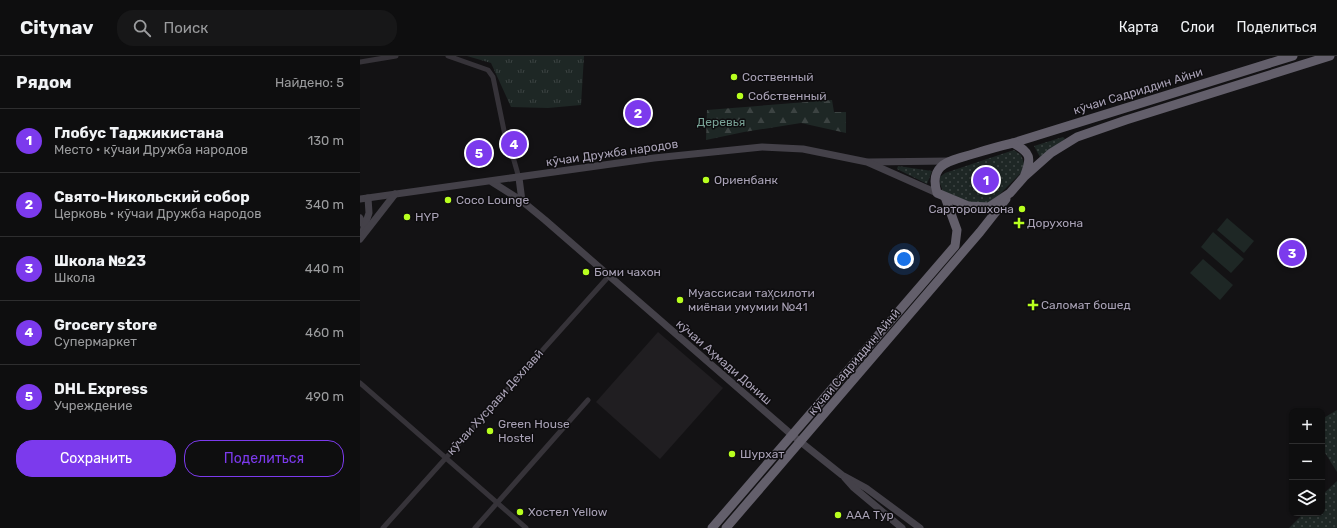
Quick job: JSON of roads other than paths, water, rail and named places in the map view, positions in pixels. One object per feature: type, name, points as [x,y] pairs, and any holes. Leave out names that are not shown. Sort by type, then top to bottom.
[{"type":"highway","name":"кӯчаи Садриддин Айни","points":[[1013,142],[1293,56]]},
{"type":"highway","points":[[1024,177],[1029,156],[1027,152],[1013,142],[949,161],[942,165],[935,175],[941,195],[968,206],[984,208],[994,205],[1010,193],[1024,177],[1051,153],[1078,137],[1330,56]]},
{"type":"highway","name":"кӯчаи Садриддин Айнӣ","points":[[726,528],[999,210],[1010,193]]},
{"type":"highway","name":"кӯчаи Садриддин Айнӣ","points":[[712,528],[955,246],[957,230],[941,195]]},
{"type":"street","points":[[360,62],[396,56]]},
{"type":"street","points":[[448,56],[488,70],[493,77],[508,150],[513,157],[519,178],[522,201]]},
{"type":"street","name":"кӯчаи Дружба народов","points":[[360,199],[492,182],[660,157],[762,147],[803,149],[867,162]]},
{"type":"street","points":[[867,162],[949,161]]},
{"type":"street","points":[[867,162],[941,195]]},
{"type":"street","name":"кӯчаи Аҳмади Дониш","points":[[492,182],[522,201],[792,435],[842,475],[866,488],[920,528]]},
{"type":"street","points":[[360,239],[395,194]]},
{"type":"street","points":[[360,239],[369,213],[368,198]]},
{"type":"street","points":[[360,218],[365,228]]},
{"type":"street","name":"кӯчаи Хусрави Дехлавӣ","points":[[383,528],[609,276]]},
{"type":"street","points":[[360,383],[526,528]]},
{"type":"street","points":[[475,528],[588,400]]},
{"type":"street","points":[[842,475],[853,487],[902,528]]},
{"type":"place","name":"Соственный","points":[[734,77]]},
{"type":"place","name":"Собственный","points":[[740,96]]},
{"type":"place","name":"Свято-Никольский собор","points":[[638,113]]},
{"type":"place","name":"Grocery store","points":[[514,144]]},
{"type":"place","name":"DHL Express","points":[[479,153]]},
{"type":"place","name":"Ориенбанк","points":[[706,180]]},
{"type":"place","name":"Глобус Таджикистана","points":[[986,180]]},
{"type":"place","name":"Coco Lounge","points":[[448,200]]},
{"type":"place","name":"Сарторошхона","points":[[1022,209]]},
{"type":"place","name":"HYP","points":[[407,217]]},
{"type":"place","name":"Дорухона","points":[[1019,223]]},
{"type":"place","name":"Школа №23","points":[[1292,253]]},
{"type":"place","name":"Боми чахон","points":[[586,272]]},
{"type":"place","name":"Муассисаи таҳсилоти миёнаи умумии №41","points":[[680,300]]},
{"type":"place","name":"Саломат бошед","points":[[1033,305]]},
{"type":"place","name":"Green House Hostel","points":[[490,431]]},
{"type":"place","name":"Шурхат","points":[[732,454]]},
{"type":"place","name":"Хостел Yellow","points":[[520,512]]},
{"type":"place","name":"ААА Тур","points":[[838,515]]},
{"type":"park label","name":"Деревья","points":[[721,122]]}]
